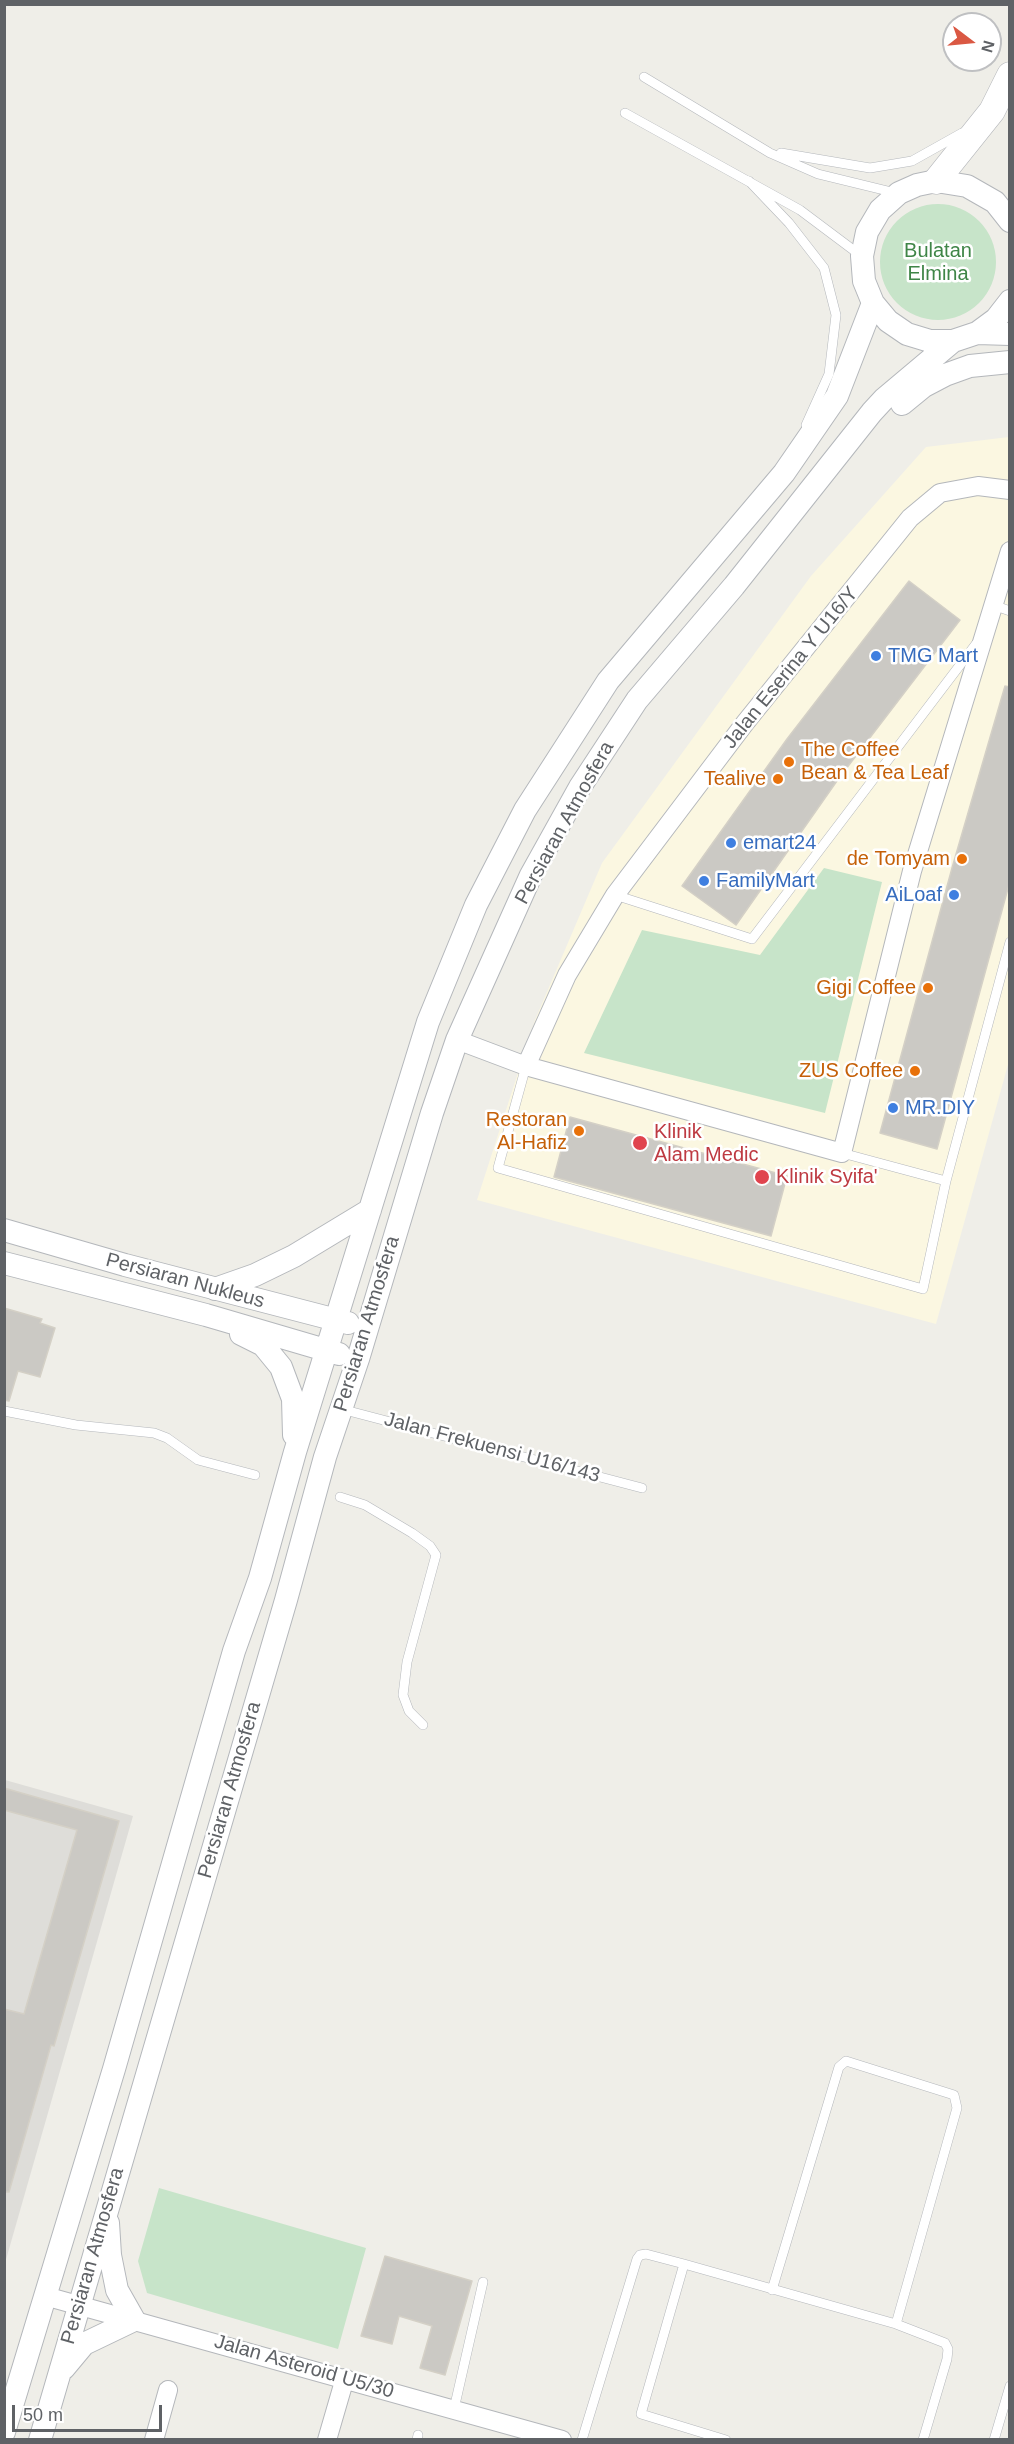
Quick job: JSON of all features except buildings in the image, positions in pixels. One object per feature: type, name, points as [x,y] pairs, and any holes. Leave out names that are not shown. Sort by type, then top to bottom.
[{"type":"main road","points":[[936,182],[991,112],[1010,75]]},
{"type":"street","points":[[1010,221],[995,202],[982,192],[967,186],[936,182],[917,185],[899,193],[880,210],[867,232],[862,256],[864,281],[873,303],[888,321],[908,334],[930,340],[953,341],[976,333],[996,319],[1010,301]]},
{"type":"street","name":"Persiaran Atmosfera","points":[[4,2432],[114,2069],[234,1651],[260,1578],[295,1452],[428,1022],[476,905],[525,810],[608,681],[784,473],[837,396],[873,303]]},
{"type":"street","points":[[976,333],[1010,334]]},
{"type":"street","name":"Persiaran Atmosfera","points":[[40,2439],[286,1600],[325,1457],[358,1359],[432,1113],[458,1041],[531,875],[580,787],[637,700],[734,586],[884,399],[953,341]]},
{"type":"street","points":[[793,512],[898,406],[924,386],[970,366],[1010,362]]},
{"type":"street","name":"Jalan Eserina Y U16/Y","points":[[526,1066],[567,975],[615,895],[745,723],[910,518],[940,494],[978,486],[1010,490]]},
{"type":"street","points":[[458,1041],[526,1066],[842,1153],[912,871],[985,633],[1001,608],[1010,551]]},
{"type":"street","points":[[215,1289],[255,1275],[294,1256],[370,1210]]},
{"type":"street","name":"Persiaran Nukleus","points":[[4,1230],[215,1289],[367,1327]]},
{"type":"street","name":"Persiaran Nukleus","points":[[4,1263],[206,1315],[358,1359]]},
{"type":"street","points":[[206,1315],[263,1345],[281,1367],[293,1399],[295,1452]]},
{"type":"street","points":[[59,2373],[84,2344],[134,2320],[117,2290],[110,2255],[107,2210]]},
{"type":"street","name":"Jalan Asteroid U5/30","points":[[45,2296],[454,2409],[518,2433],[562,2439]]},
{"type":"street","points":[[327,2439],[345,2378]]},
{"type":"street","points":[[154,2439],[168,2390]]},
{"type":"lane","points":[[644,77],[764,150],[818,174],[899,193]]},
{"type":"lane","points":[[764,150],[870,168],[912,161],[950,141],[991,112]]},
{"type":"lane","points":[[625,113],[800,210],[862,256]]},
{"type":"lane","points":[[749,181],[789,223],[824,268],[836,315],[829,374],[784,473]]},
{"type":"lane","points":[[615,895],[752,939],[985,633]]},
{"type":"lane","points":[[526,1066],[498,1168],[923,1289],[946,1181],[1010,942]]},
{"type":"lane","points":[[842,1153],[946,1181]]},
{"type":"lane","name":"Jalan Frekuensi U16/143","points":[[341,1409],[642,1488]]},
{"type":"lane","points":[[4,1411],[76,1425],[154,1432],[167,1438],[198,1460],[255,1475]]},
{"type":"lane","points":[[340,1497],[365,1505],[430,1546],[436,1555],[408,1662],[403,1695],[409,1711],[423,1725]]},
{"type":"lane","points":[[772,2290],[839,2067],[846,2061],[954,2095],[957,2108],[897,2324]]},
{"type":"lane","points":[[582,2439],[637,2259],[640,2255],[646,2254],[897,2324],[945,2343],[948,2349],[947,2359],[923,2439]]},
{"type":"lane","points":[[684,2264],[641,2414],[726,2439]]},
{"type":"lane","points":[[454,2409],[483,2282]]},
{"type":"lane","points":[[994,2439],[1010,2386]]},
{"type":"shaded area","points":[[1009,437],[1009,1061],[936,1324],[477,1200],[535,1020],[602,863],[811,576],[926,447]]},
{"type":"shaded area","points":[[5,1780],[133,1816],[5,2263]]},
{"type":"green space","name":"Bulatan Elmina","points":[[938,204],[960,208],[979,221],[992,240],[996,262],[992,284],[979,303],[960,316],[938,320],[916,316],[897,303],[884,284],[880,262],[884,240],[897,221],[916,208]]},
{"type":"green space","points":[[824,868],[882,882],[825,1113],[584,1053],[642,930],[760,955]]},
{"type":"green space","points":[[159,2188],[366,2248],[338,2349],[147,2293],[138,2261]]},
{"type":"place","name":"TMG Mart","points":[[876,656]]},
{"type":"place","name":"The Coffee Bean & Tea Leaf","points":[[789,762]]},
{"type":"place","name":"Tealive","points":[[778,779]]},
{"type":"place","name":"emart24","points":[[731,843]]},
{"type":"place","name":"de Tomyam","points":[[962,859]]},
{"type":"place","name":"FamilyMart","points":[[704,881]]},
{"type":"place","name":"AiLoaf","points":[[954,895]]},
{"type":"place","name":"Gigi Coffee","points":[[928,988]]},
{"type":"place","name":"ZUS Coffee","points":[[915,1071]]},
{"type":"place","name":"MR.DIY","points":[[893,1108]]},
{"type":"place","name":"Restoran Al-Hafiz","points":[[579,1131]]},
{"type":"place","name":"Klinik Alam Medic","points":[[640,1143]]},
{"type":"place","name":"Klinik Syifa'","points":[[762,1177]]}]
